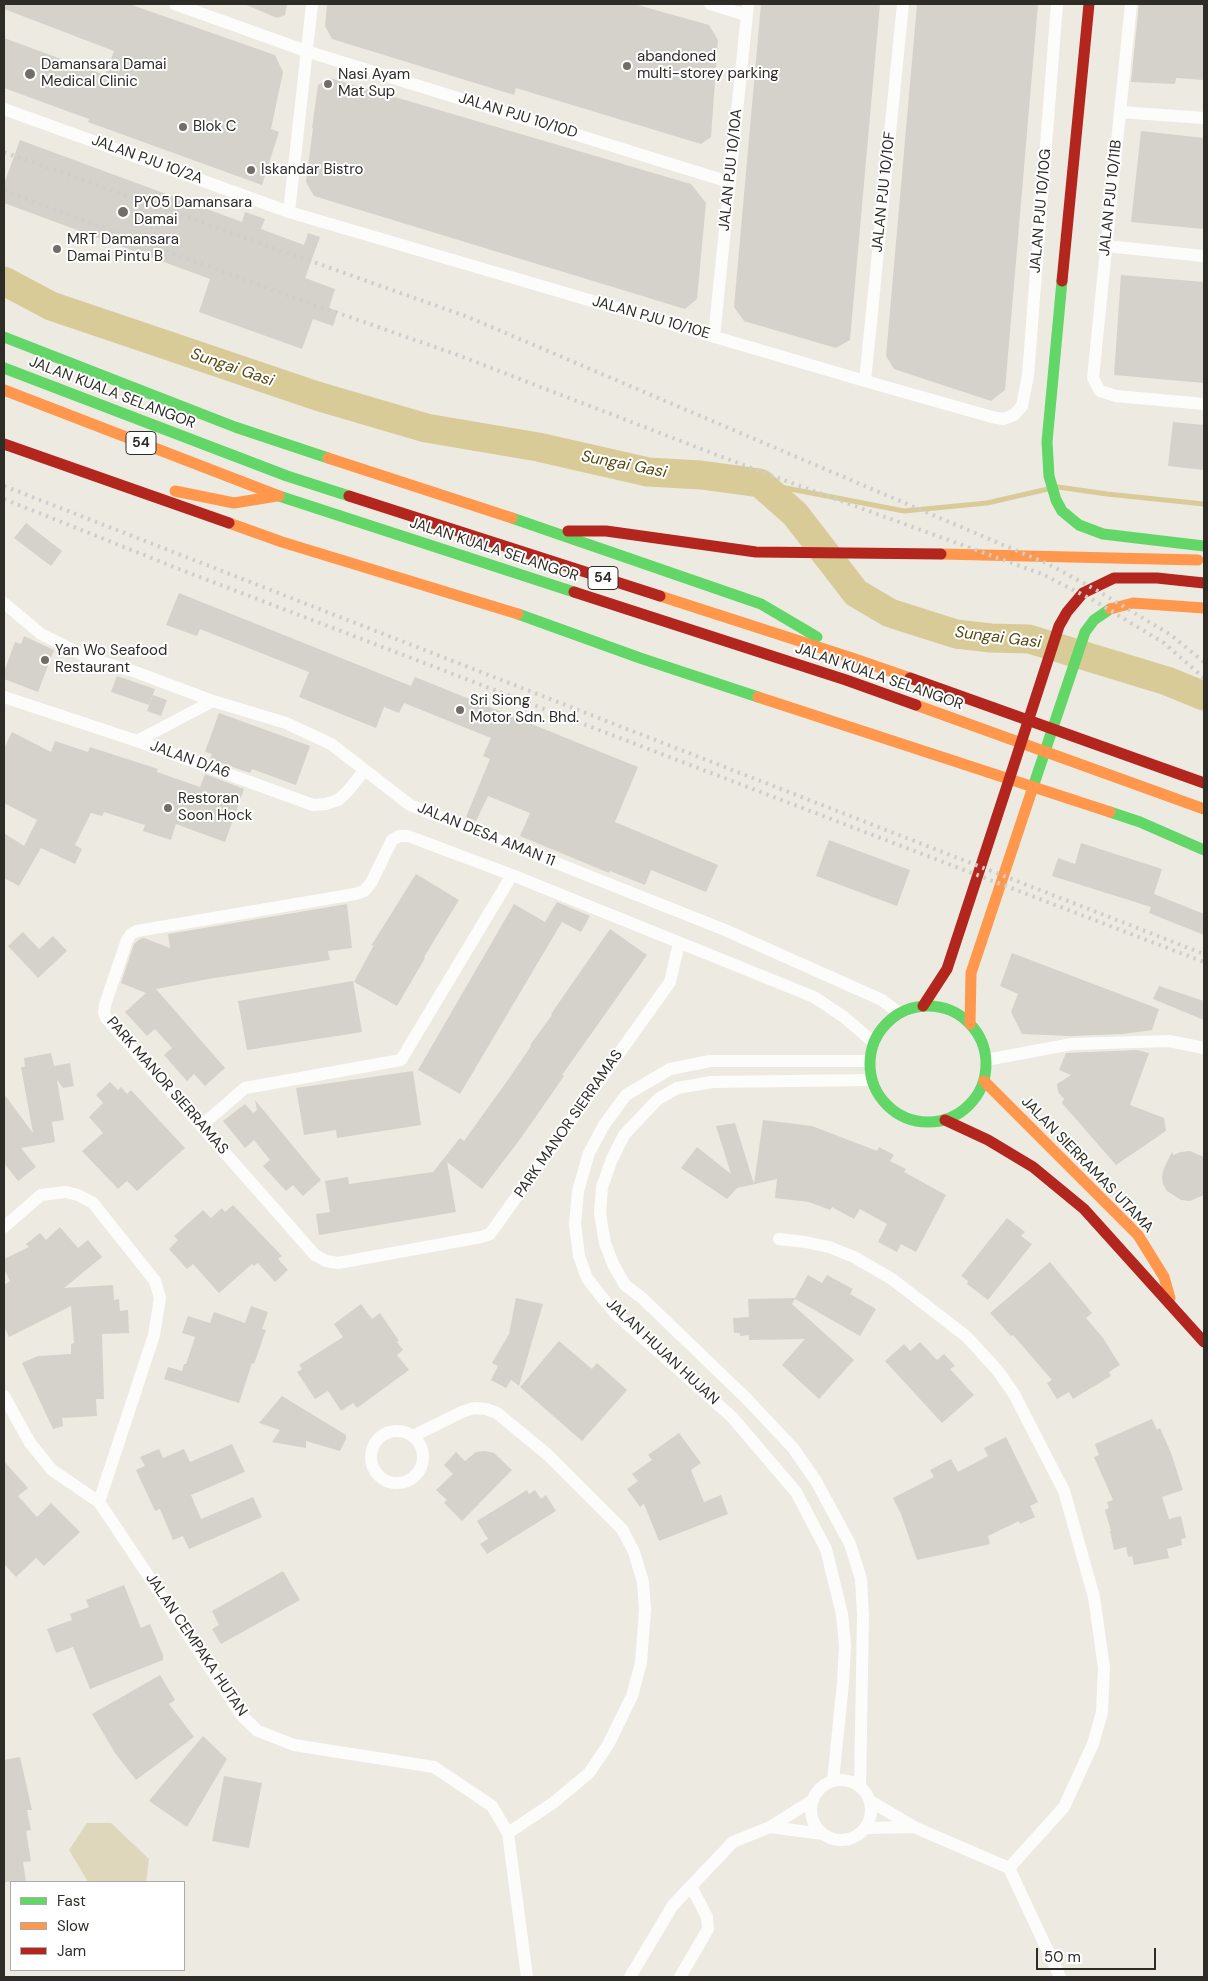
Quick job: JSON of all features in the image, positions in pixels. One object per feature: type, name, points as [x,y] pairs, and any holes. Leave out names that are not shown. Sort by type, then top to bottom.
[{"type":"main road","points":[[1089,4],[1047,442],[1049,476],[1056,500],[1062,511],[1079,525],[1103,534],[1204,546]]},
{"type":"main road","points":[[4,337],[236,427],[761,604],[852,658]]},
{"type":"main road","name":"JALAN KUALA SELANGOR","points":[[4,368],[287,476],[852,658],[1204,783]]},
{"type":"main road","name":"JALAN KUALA SELANGOR","points":[[4,390],[278,496],[846,680],[1204,809]]},
{"type":"main road","points":[[4,444],[282,542],[538,620],[640,658],[1140,822],[1204,850]]},
{"type":"main road","points":[[163,487],[234,503],[278,496]]},
{"type":"main road","points":[[552,532],[606,531],[756,552],[912,553],[1027,557],[1189,558],[1204,560]]},
{"type":"main road","points":[[923,1006],[948,968],[1059,626],[1067,612],[1083,594],[1114,578],[1157,578],[1204,583]]},
{"type":"main road","points":[[970,1024],[971,973],[1085,632],[1094,620],[1109,609],[1132,602],[1204,608]]},
{"type":"main road","points":[[923,1006],[940,1007],[956,1013],[970,1024],[981,1040],[986,1060],[984,1080],[976,1098],[962,1111],[945,1120],[926,1122],[908,1119],[892,1110],[879,1097],[871,1080],[869,1061],[873,1042],[884,1026],[898,1013],[923,1006]]},
{"type":"main road","name":"JALAN SIERRAMAS UTAMA","points":[[984,1080],[1138,1235],[1164,1277],[1172,1304]]},
{"type":"main road","name":"JALAN SIERRAMAS UTAMA","points":[[945,1120],[988,1140],[1041,1173],[1084,1208],[1172,1304],[1185,1322],[1204,1342]]},
{"type":"street","name":"JALAN PJU 10/10D","points":[[174,4],[306,51],[730,182]]},
{"type":"street","points":[[289,212],[312,4]]},
{"type":"street","points":[[710,4],[747,9]]},
{"type":"street","name":"JALAN PJU 10/10F","points":[[865,381],[903,4]]},
{"type":"street","name":"JALAN PJU 10/10G","points":[[1014,415],[1022,406],[1028,375],[1057,4]]},
{"type":"street","name":"JALAN PJU 10/11B","points":[[1131,4],[1093,378],[1100,391],[1116,396],[1204,404]]},
{"type":"street","name":"JALAN PJU 10/10A","points":[[714,337],[747,9]]},
{"type":"street","name":"JALAN PJU 10/2A","points":[[4,109],[289,212]]},
{"type":"street","points":[[1120,112],[1204,118]]},
{"type":"street","name":"JALAN PJU 10/10E","points":[[289,212],[992,417],[1003,419],[1014,415]]},
{"type":"street","points":[[1106,246],[1204,256]]},
{"type":"street","name":"JALAN DESA AMAN 11","points":[[4,603],[41,634],[93,660],[133,671],[213,701],[286,723],[331,744],[410,805],[725,930],[882,1000],[898,1013]]},
{"type":"street","name":"JALAN D/A6","points":[[5,699],[137,741],[313,805],[326,804],[338,800],[348,792],[364,771]]},
{"type":"street","points":[[137,741],[213,701]]},
{"type":"street","name":"PARK MANOR SIERRAMAS","points":[[679,943],[670,982],[490,1234],[338,1263],[326,1261],[315,1255],[106,1018],[105,1005],[127,940],[131,934],[137,931],[364,891],[392,840],[399,836],[408,836],[512,875],[814,997],[844,1016],[873,1042]]},
{"type":"street","points":[[200,1126],[246,1088],[402,1060],[512,875]]},
{"type":"street","points":[[986,1060],[1072,1044],[1169,1042],[1204,1048]]},
{"type":"street","name":"JALAN HUJAN HUJAN","points":[[833,1781],[845,1645],[842,1614],[826,1549],[796,1492],[732,1417],[617,1315],[600,1295],[587,1278],[579,1256],[575,1224],[578,1191],[588,1153],[604,1125],[626,1095],[670,1069],[710,1061],[869,1061]]},
{"type":"street","name":"JALAN HUJAN HUJAN","points":[[860,1787],[863,1615],[861,1579],[850,1544],[816,1481],[793,1448],[746,1398],[642,1298],[625,1285],[613,1264],[605,1243],[600,1214],[602,1187],[624,1135],[658,1099],[677,1088],[712,1082],[871,1080]]},
{"type":"street","points":[[4,1227],[41,1195],[66,1192],[78,1196],[93,1203],[154,1281],[160,1298],[154,1335],[98,1502]]},
{"type":"street","points":[[778,1239],[829,1247],[854,1258],[892,1279],[967,1337],[998,1370],[1014,1394],[1064,1491],[1094,1597],[1104,1668],[1102,1712],[1093,1744],[1064,1807],[1009,1868]]},
{"type":"street","name":"JALAN CEMPAKA HUTAN","points":[[4,1396],[30,1443],[52,1470],[98,1502],[242,1716],[258,1731],[294,1745],[434,1767],[492,1806],[508,1833],[527,1977]]},
{"type":"street","points":[[413,1436],[421,1446],[424,1457],[421,1469],[417,1474],[402,1483],[389,1482],[379,1476],[373,1467],[371,1456],[374,1445],[381,1436],[392,1432],[403,1432],[413,1436],[474,1408],[497,1413],[548,1455],[622,1529],[634,1552],[643,1582],[646,1610],[641,1663],[632,1696],[608,1745],[589,1773],[552,1803],[508,1833]]},
{"type":"street","points":[[870,1802],[870,1820],[859,1834],[850,1839],[832,1839],[816,1828],[812,1819],[813,1800],[818,1792],[824,1785],[833,1781],[843,1780],[860,1787],[870,1802],[914,1827],[1009,1868],[1060,1977]]},
{"type":"street","points":[[630,1977],[673,1905],[733,1842],[770,1827],[813,1800]]},
{"type":"street","points":[[770,1827],[823,1834]]},
{"type":"street","points":[[865,1828],[914,1827]]},
{"type":"street","points":[[680,1977],[708,1929],[707,1917],[691,1886]]},
{"type":"shaded area","points":[[87,1823],[111,1823],[149,1859],[146,1881],[87,1881],[69,1850]]},
{"type":"building","points":[[4,4],[129,4],[275,55],[283,72],[271,129],[279,132],[262,185],[88,122],[89,119],[4,88],[4,38],[105,75],[114,51],[4,9]]},
{"type":"building","points":[[244,4],[287,4],[285,15],[277,18]]},
{"type":"building","points":[[327,4],[634,4],[709,25],[718,40],[711,137],[701,144],[516,88],[514,95],[332,39],[325,26]]},
{"type":"building","points":[[761,4],[880,4],[850,340],[836,348],[744,321],[734,307]]},
{"type":"building","points":[[917,4],[1038,4],[1005,390],[991,401],[894,369],[886,356]]},
{"type":"building","points":[[1139,4],[1204,4],[1204,80],[1176,78],[1175,84],[1131,82]]},
{"type":"building","points":[[330,78],[691,184],[706,203],[697,299],[685,309],[314,196],[306,182],[312,128],[318,85]]},
{"type":"building","points":[[1141,131],[1204,138],[1204,229],[1131,222]]},
{"type":"building","name":"PY05 Damansara Damai","points":[[20,140],[242,222],[245,212],[265,219],[261,229],[304,245],[308,233],[320,237],[305,278],[335,289],[329,308],[338,311],[333,326],[313,319],[302,349],[199,312],[210,279],[4,203],[4,184]]},
{"type":"building","points":[[1121,275],[1204,282],[1204,383],[1114,375]]},
{"type":"building","points":[[1173,422],[1204,425],[1204,470],[1168,466]]},
{"type":"building","points":[[26,523],[62,551],[51,566],[14,538]]},
{"type":"building","points":[[179,593],[411,686],[415,677],[638,767],[615,822],[718,865],[706,892],[651,870],[645,885],[610,871],[609,873],[520,836],[530,813],[488,796],[476,821],[466,817],[490,759],[483,756],[491,738],[404,703],[399,713],[384,707],[376,728],[299,697],[309,672],[200,629],[197,636],[166,625]]},
{"type":"building","points":[[24,636],[54,650],[38,692],[4,679],[4,672],[15,642],[21,644]]},
{"type":"building","points":[[117,676],[155,689],[149,705],[111,692]]},
{"type":"building","points":[[153,695],[167,700],[161,716],[147,711]]},
{"type":"building","points":[[219,713],[310,746],[296,785],[252,769],[250,773],[210,759],[212,754],[205,752]]},
{"type":"building","points":[[12,732],[51,752],[55,741],[88,752],[90,747],[158,769],[157,772],[200,787],[205,774],[244,789],[225,842],[176,824],[171,840],[143,831],[145,825],[104,812],[102,816],[91,813],[75,845],[82,849],[75,864],[41,848],[19,886],[4,878],[4,833],[24,846],[37,820],[4,803],[4,748]]},
{"type":"building","points":[[829,840],[910,870],[897,906],[816,876]]},
{"type":"building","points":[[1081,843],[1162,869],[1154,894],[1204,914],[1204,935],[1149,913],[1151,907],[1052,876],[1058,858],[1075,864]]},
{"type":"building","points":[[416,874],[459,900],[397,1006],[354,982],[374,945],[371,946]]},
{"type":"building","points":[[557,902],[590,916],[581,932],[562,922],[460,1094],[418,1070],[514,904],[545,922]]},
{"type":"building","points":[[347,904],[352,948],[328,951],[330,960],[156,989],[225,1068],[205,1086],[194,1074],[187,1081],[164,1055],[172,1048],[155,1029],[147,1036],[125,1012],[146,993],[121,983],[134,944],[140,939],[144,938],[170,948],[168,934]]},
{"type":"building","points":[[610,929],[647,955],[562,1075],[564,1076],[521,1138],[482,1189],[447,1162],[456,1212],[319,1235],[316,1214],[330,1212],[325,1181],[348,1177],[349,1184],[433,1172],[460,1138],[464,1141],[510,1077]]},
{"type":"building","points":[[23,932],[39,949],[53,936],[67,951],[38,978],[8,946]]},
{"type":"building","points":[[1012,953],[1159,1009],[1152,1030],[1123,1034],[1070,1036],[1022,1034],[1011,1012],[1018,994],[1000,986]]},
{"type":"building","points":[[353,981],[362,1032],[247,1050],[238,1001]]},
{"type":"building","points":[[1159,986],[1204,1001],[1204,1020],[1153,999]]},
{"type":"building","points":[[1137,1050],[1149,1053],[1130,1105],[1164,1118],[1166,1131],[1116,1165],[1062,1103],[1064,1099],[1058,1092],[1057,1084],[1071,1075],[1059,1070],[1066,1053]]},
{"type":"building","points":[[51,1053],[54,1066],[70,1063],[74,1086],[63,1088],[57,1080],[64,1120],[52,1122],[55,1142],[21,1148],[36,1167],[18,1181],[4,1163],[4,1094],[33,1133],[21,1067],[25,1067],[24,1058]]},
{"type":"building","points":[[413,1071],[421,1125],[337,1138],[336,1130],[304,1135],[296,1088]]},
{"type":"building","points":[[110,1082],[118,1090],[121,1087],[127,1094],[131,1090],[185,1148],[137,1191],[127,1181],[118,1189],[82,1151],[103,1133],[89,1117],[103,1103],[96,1095]]},
{"type":"building","points":[[255,1100],[321,1180],[303,1196],[293,1185],[286,1191],[263,1166],[270,1160],[254,1140],[245,1148],[223,1121],[245,1104],[253,1113],[257,1110]]},
{"type":"building","points":[[763,1120],[812,1126],[877,1151],[879,1147],[894,1155],[890,1161],[906,1169],[904,1172],[946,1195],[916,1252],[901,1244],[897,1252],[878,1242],[887,1224],[860,1209],[854,1219],[832,1207],[830,1210],[809,1202],[775,1198],[777,1179],[737,1188],[727,1199],[681,1168],[697,1147],[731,1174],[716,1126],[735,1123],[754,1184]]},
{"type":"building","points":[[1190,1151],[1204,1157],[1204,1195],[1190,1201],[1181,1200],[1167,1191],[1163,1184],[1162,1176],[1172,1152],[1173,1155]]},
{"type":"building","points":[[233,1205],[282,1256],[278,1259],[288,1270],[275,1282],[258,1263],[254,1266],[252,1264],[219,1293],[193,1264],[187,1269],[169,1249],[178,1240],[174,1236],[203,1210],[211,1218],[222,1208],[225,1212]]},
{"type":"building","points":[[1007,1218],[1025,1232],[1021,1236],[1032,1244],[988,1300],[967,1284],[968,1281],[961,1276]]},
{"type":"building","points":[[60,1227],[78,1248],[88,1240],[102,1257],[64,1288],[113,1285],[114,1300],[119,1299],[120,1311],[128,1310],[129,1333],[102,1334],[104,1399],[96,1399],[97,1416],[62,1418],[63,1426],[53,1429],[22,1363],[38,1356],[71,1354],[71,1344],[74,1343],[71,1306],[9,1337],[4,1326],[4,1285],[10,1281],[4,1269],[4,1259],[29,1247],[26,1244],[40,1233],[46,1240]]},
{"type":"building","points":[[1050,1262],[1092,1313],[1086,1318],[1103,1338],[1120,1365],[1109,1372],[1111,1376],[1073,1399],[1069,1392],[1057,1399],[1047,1383],[1052,1380],[1013,1335],[1011,1336],[990,1313]]},
{"type":"building","points":[[808,1275],[822,1283],[827,1275],[853,1289],[850,1294],[876,1309],[860,1336],[795,1299],[792,1304],[854,1360],[819,1399],[782,1365],[805,1339],[749,1340],[749,1335],[740,1336],[740,1333],[734,1333],[733,1318],[749,1317],[748,1299],[795,1298]]},
{"type":"building","points":[[516,1298],[543,1304],[519,1386],[511,1380],[506,1388],[491,1380],[498,1366],[492,1363],[509,1334]]},
{"type":"building","points":[[361,1304],[372,1319],[380,1313],[399,1341],[397,1342],[403,1350],[397,1355],[409,1370],[357,1408],[353,1403],[341,1411],[328,1391],[315,1399],[297,1372],[302,1369],[299,1365],[343,1337],[334,1324]]},
{"type":"building","points":[[251,1306],[268,1312],[262,1329],[266,1330],[254,1364],[252,1363],[239,1403],[164,1379],[168,1367],[182,1371],[184,1364],[186,1364],[195,1337],[182,1333],[188,1316],[210,1323],[214,1312],[245,1323]]},
{"type":"building","points":[[559,1341],[592,1369],[597,1363],[627,1390],[582,1441],[520,1387]]},
{"type":"building","points":[[920,1342],[937,1360],[944,1354],[955,1366],[950,1369],[974,1395],[942,1423],[885,1361],[904,1344],[910,1351]]},
{"type":"building","points":[[282,1396],[346,1435],[340,1451],[306,1441],[306,1448],[272,1442],[280,1430],[259,1423]]},
{"type":"building","points":[[1152,1419],[1157,1430],[1160,1428],[1171,1453],[1183,1490],[1162,1497],[1169,1519],[1181,1516],[1186,1538],[1181,1539],[1182,1545],[1167,1549],[1169,1558],[1134,1565],[1132,1556],[1128,1557],[1126,1547],[1114,1550],[1105,1510],[1109,1508],[1107,1502],[1113,1500],[1094,1457],[1099,1455],[1095,1444]]},
{"type":"building","points":[[679,1433],[701,1463],[691,1470],[704,1502],[721,1495],[728,1514],[659,1541],[644,1504],[640,1507],[627,1489],[638,1481],[632,1474],[652,1460],[648,1455]]},
{"type":"building","points":[[1006,1437],[1038,1502],[1030,1506],[1035,1517],[1020,1524],[1019,1521],[988,1536],[990,1544],[917,1560],[901,1514],[893,1498],[934,1477],[930,1470],[951,1459],[958,1472],[988,1456],[984,1448]]},
{"type":"building","points":[[232,1444],[245,1472],[191,1495],[201,1519],[253,1497],[262,1517],[189,1549],[183,1536],[173,1540],[160,1509],[155,1511],[136,1470],[145,1466],[140,1457],[159,1449],[163,1458],[184,1449],[190,1462]]},
{"type":"building","points":[[456,1452],[465,1461],[476,1452],[494,1453],[512,1470],[462,1521],[444,1503],[447,1500],[436,1490],[453,1474],[444,1465]]},
{"type":"building","points":[[4,1461],[28,1488],[18,1496],[37,1517],[51,1503],[80,1532],[44,1566],[36,1558],[16,1577],[4,1564]]},
{"type":"building","points":[[527,1490],[529,1494],[535,1490],[541,1499],[546,1495],[556,1511],[487,1554],[480,1544],[488,1539],[477,1521]]},
{"type":"building","points":[[283,1571],[300,1600],[221,1644],[212,1629],[219,1625],[212,1611]]},
{"type":"building","points":[[124,1585],[141,1628],[150,1624],[163,1655],[163,1660],[90,1689],[73,1647],[56,1653],[47,1629],[72,1620],[70,1614],[89,1607],[86,1600]]},
{"type":"building","points":[[160,1675],[175,1700],[169,1704],[194,1737],[136,1780],[115,1753],[92,1714]]},
{"type":"building","points":[[203,1736],[227,1759],[187,1827],[149,1801]]},
{"type":"building","points":[[20,1757],[32,1810],[27,1810],[31,1830],[26,1831],[31,1861],[23,1862],[26,1881],[4,1882],[4,1760]]},
{"type":"building","points":[[224,1776],[262,1783],[249,1848],[212,1841]]},
{"type":"waterway","name":"Sungai Gasi","points":[[4,281],[51,306],[317,396],[426,428],[538,447],[648,472],[701,475],[760,483],[795,514],[856,593],[890,613],[956,634],[991,638],[1029,639],[1167,681],[1204,696]]},
{"type":"waterway","points":[[760,483],[904,511],[987,503],[1048,489]]},
{"type":"waterway","points":[[1058,487],[1204,504]]},
{"type":"railway","points":[[4,152],[468,317],[1048,564],[1098,591],[1171,635],[1204,662]]},
{"type":"railway","points":[[4,191],[278,292],[455,354],[756,470],[1042,574],[1093,600],[1164,643],[1204,678]]},
{"type":"railway","points":[[4,486],[1204,954]]},
{"type":"railway","points":[[4,499],[179,569],[1204,962]]},
{"type":"traffic: fast","points":[[1062,281],[1047,442],[1049,476],[1056,500],[1062,511],[1079,525],[1103,534],[1204,546]]},
{"type":"traffic: fast","points":[[4,337],[235,427],[328,458]]},
{"type":"traffic: fast","points":[[4,368],[287,476],[349,496]]},
{"type":"traffic: fast","points":[[279,496],[574,592]]},
{"type":"traffic: fast","points":[[512,518],[761,604],[817,637]]},
{"type":"traffic: fast","points":[[1033,787],[1085,632],[1094,620],[1110,609]]},
{"type":"traffic: fast","points":[[518,614],[640,658],[758,697]]},
{"type":"traffic: fast","points":[[1110,812],[1140,822],[1204,850]]},
{"type":"traffic: fast","points":[[928,1006],[950,1010],[969,1023],[982,1042],[986,1064],[982,1086],[969,1105],[950,1118],[928,1122],[906,1118],[887,1105],[874,1086],[870,1064],[874,1042],[887,1023],[906,1010],[928,1006]]},
{"type":"traffic: slow","points":[[4,390],[279,496]]},
{"type":"traffic: slow","points":[[328,458],[512,518]]},
{"type":"traffic: slow","points":[[175,491],[234,503],[277,496]]},
{"type":"traffic: slow","points":[[229,523],[282,542],[518,614]]},
{"type":"traffic: slow","points":[[941,554],[1198,560]]},
{"type":"traffic: slow","points":[[660,596],[910,678]]},
{"type":"traffic: slow","points":[[1110,609],[1133,603],[1204,608]]},
{"type":"traffic: slow","points":[[758,697],[1110,812]]},
{"type":"traffic: slow","points":[[916,705],[1204,809]]},
{"type":"traffic: slow","points":[[970,1024],[971,973],[1033,787]]},
{"type":"traffic: slow","points":[[984,1081],[1138,1235],[1164,1277],[1170,1298]]},
{"type":"traffic: jam","points":[[1062,281],[1089,4]]},
{"type":"traffic: jam","points":[[4,444],[229,523]]},
{"type":"traffic: jam","points":[[349,496],[660,596]]},
{"type":"traffic: jam","points":[[568,531],[606,531],[756,552],[941,554]]},
{"type":"traffic: jam","points":[[1009,780],[1059,626],[1067,612],[1083,593],[1114,578],[1157,578],[1204,583]]},
{"type":"traffic: jam","points":[[574,592],[846,680],[916,705]]},
{"type":"traffic: jam","points":[[910,678],[1204,783]]},
{"type":"traffic: jam","points":[[923,1006],[947,969],[1009,780]]},
{"type":"traffic: jam","points":[[945,1120],[988,1140],[1033,1167],[1084,1209],[1204,1342]]},
{"type":"place","name":"abandoned multi-storey parking","points":[[627,66]]},
{"type":"place","name":"Damansara Damai Medical Clinic","points":[[30,74]]},
{"type":"place","name":"Nasi Ayam Mat Sup","points":[[328,84]]},
{"type":"place","name":"Blok C","points":[[183,127]]},
{"type":"place","name":"Iskandar Bistro","points":[[251,170]]},
{"type":"place","name":"PY05 Damansara Damai","points":[[123,212]]},
{"type":"place","name":"MRT Damansara Damai Pintu B","points":[[57,249]]},
{"type":"place","name":"Yan Wo Seafood Restaurant","points":[[45,660]]},
{"type":"place","name":"Sri Siong Motor Sdn. Bhd.","points":[[460,710]]},
{"type":"place","name":"Restoran Soon Hock","points":[[168,808]]}]
